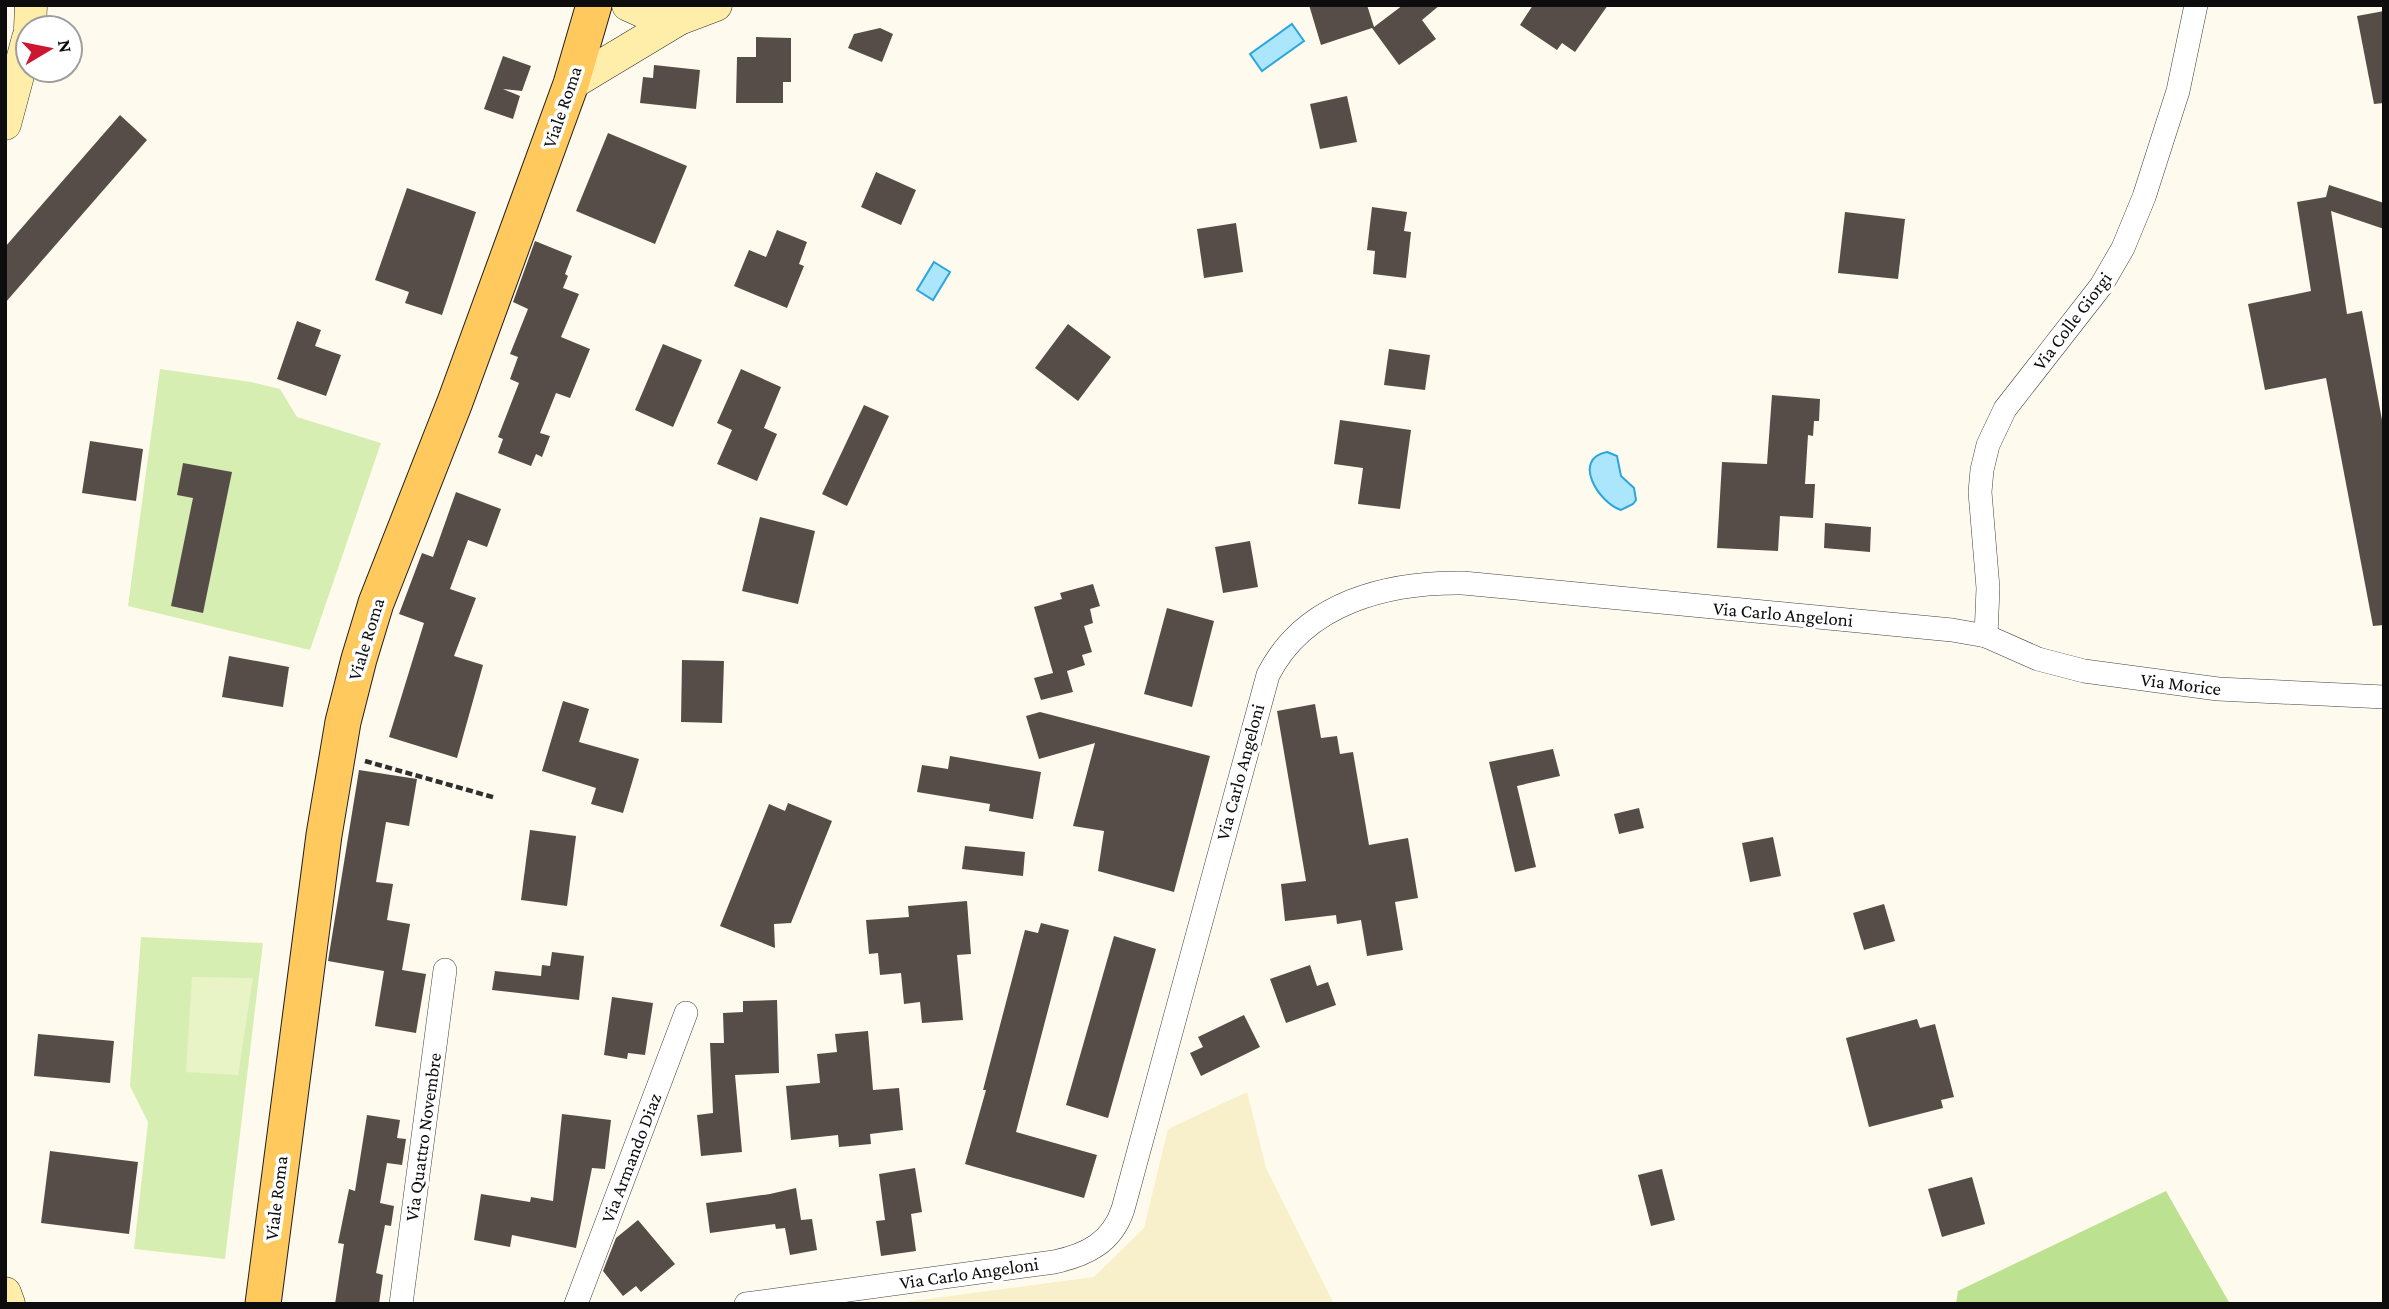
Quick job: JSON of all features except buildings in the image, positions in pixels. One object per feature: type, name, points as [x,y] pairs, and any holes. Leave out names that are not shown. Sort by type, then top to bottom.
[{"type":"main road","name":"Viale Roma","points":[[263,1304],[322,848],[337,753],[359,659],[372,616],[469,364],[571,84],[594,5]]},
{"type":"main road","points":[[628,5],[648,14],[678,19]]},
{"type":"main road","points":[[571,84],[678,19],[716,5]]},
{"type":"main road","points":[[5,124],[16,84]]},
{"type":"main road","points":[[5,1293],[9,1304]]},
{"type":"street","name":"Via Colle Giorgi","points":[[1986,636],[1988,588],[1980,492],[1988,445],[2005,410],[2101,286],[2123,248],[2139,212],[2178,90],[2196,5]]},
{"type":"street","name":"Via Carlo Angeloni","points":[[746,1304],[1054,1262],[1089,1251],[1106,1239],[1122,1209],[1268,675],[1291,642],[1322,617],[1344,604],[1399,586],[1463,583],[1952,630],[1986,636]]},
{"type":"street","name":"Via Morice","points":[[1986,636],[2038,659],[2084,671],[2218,689],[2384,697]]},
{"type":"street","name":"Via Quattro Novembre","points":[[401,1304],[445,971]]},
{"type":"street","name":"Via Armando Diaz","points":[[576,1304],[686,1013]]},
{"type":"path","points":[[337,753],[496,798]]},
{"type":"shaded area","points":[[1247,1092],[1266,1168],[1334,1304],[889,1304],[1094,1277],[1144,1228],[1168,1129]]},
{"type":"green space","points":[[160,369],[251,382],[280,389],[297,417],[381,443],[310,650],[128,606]]},
{"type":"green space","points":[[141,937],[263,943],[225,1259],[134,1249],[148,1122],[130,1086]]},
{"type":"green space","points":[[192,977],[253,978],[238,1075],[186,1072]]},
{"type":"green space","points":[[2166,1191],[2230,1304],[1956,1304],[1958,1291]]},
{"type":"water","points":[[1292,24],[1304,41],[1262,71],[1250,54]]},
{"type":"water","points":[[934,262],[950,272],[933,300],[917,290]]},
{"type":"water","points":[[1607,452],[1617,456],[1621,476],[1634,488],[1636,500],[1621,510],[1604,499],[1592,481],[1591,463],[1596,456]]}]
